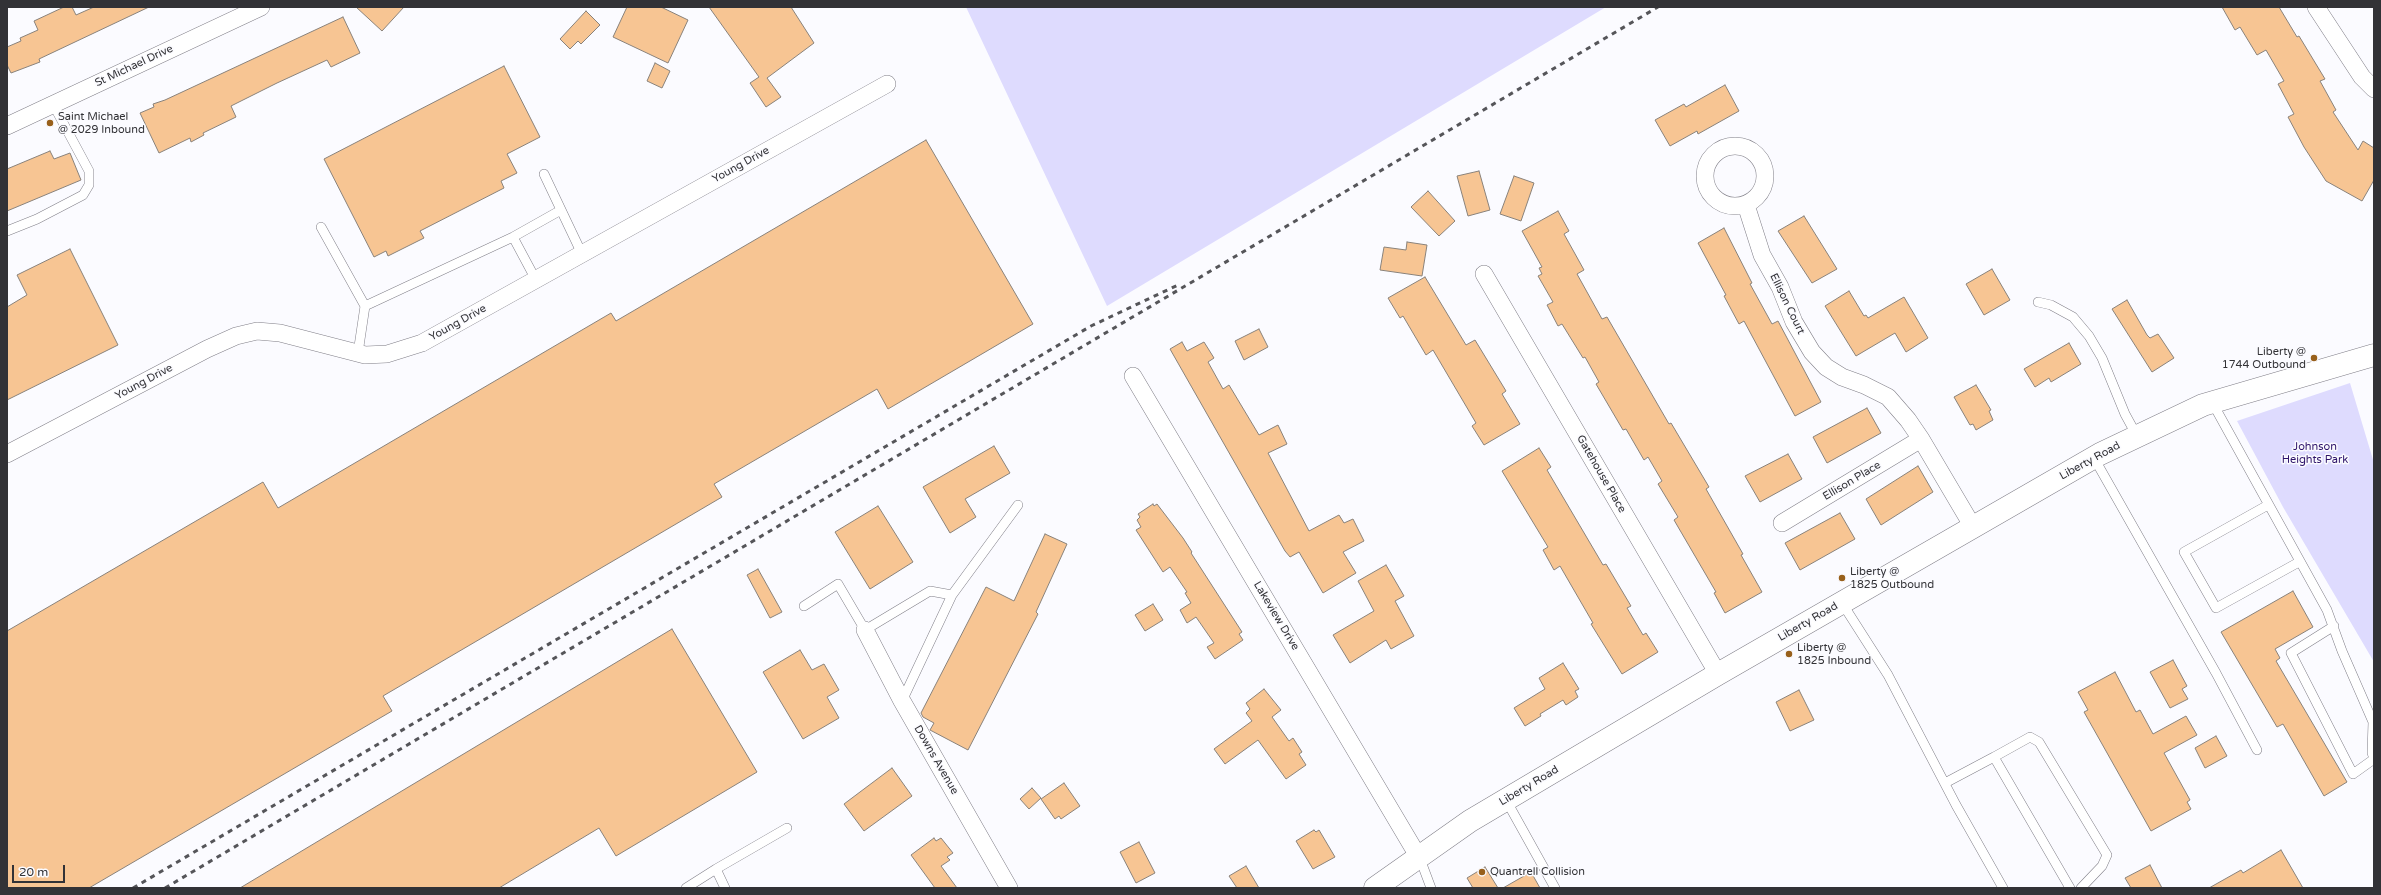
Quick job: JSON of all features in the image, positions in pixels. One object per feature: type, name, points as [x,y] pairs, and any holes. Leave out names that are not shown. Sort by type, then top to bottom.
[{"type":"main road","name":"Liberty Road","points":[[1375,888],[1418,856],[1506,800],[1718,674],[2094,458],[2175,417],[2212,402],[2374,355]]},
{"type":"street","name":"St Michael Drive","points":[[7,126],[261,7]]},
{"type":"street","points":[[2316,7],[2362,77],[2374,89]]},
{"type":"street","name":"Young Drive","points":[[7,454],[207,348],[236,336],[257,331],[280,333],[358,353],[387,354],[407,349],[536,280],[886,84]]},
{"type":"street","name":"Ellison Court","points":[[1746,205],[1762,255],[1780,287],[1794,322],[1812,352],[1826,367],[1842,377],[1864,385],[1888,397],[1908,420],[1921,439],[1973,527]]},
{"type":"street","name":"Gatehouse Place","points":[[1484,274],[1718,674]]},
{"type":"street","name":"Lakeview Drive","points":[[1133,376],[1418,856]]},
{"type":"street","name":"Ellison Place","points":[[1782,523],[1921,439]]},
{"type":"street","name":"Downs Avenue","points":[[865,630],[902,701],[1009,888]]},
{"type":"lane","points":[[7,231],[37,219],[83,195],[88,185],[89,171],[53,104]]},
{"type":"lane","points":[[544,174],[582,254]]},
{"type":"lane","points":[[365,306],[513,237],[561,210]]},
{"type":"lane","points":[[321,227],[365,306],[358,353]]},
{"type":"lane","points":[[513,237],[536,280]]},
{"type":"lane","points":[[2038,302],[2051,305],[2073,317],[2089,336],[2102,358],[2125,414],[2137,436]]},
{"type":"lane","points":[[2212,402],[2299,562],[2327,610],[2334,626],[2342,651],[2373,722],[2372,753],[2374,758],[2354,774],[2291,653],[2334,626]]},
{"type":"lane","points":[[2094,458],[2216,673],[2257,750]]},
{"type":"lane","points":[[902,701],[952,595],[1018,505]]},
{"type":"lane","points":[[2268,505],[2184,552],[2216,608],[2299,562]]},
{"type":"lane","points":[[804,606],[838,584],[865,630],[930,591],[952,595]]},
{"type":"lane","points":[[1842,602],[1888,676],[2002,888]]},
{"type":"lane","points":[[1945,783],[2030,737],[2039,742],[2107,855],[2102,866],[2080,888]]},
{"type":"lane","points":[[1994,757],[2070,888]]},
{"type":"lane","points":[[1506,800],[1555,888]]},
{"type":"lane","points":[[686,888],[787,828]]},
{"type":"lane","points":[[1418,856],[1431,888]]},
{"type":"lane","points":[[716,869],[725,888]]},
{"type":"green space","points":[[966,7],[1606,7],[1107,306]]},
{"type":"green space","name":"Johnson Heights Park","points":[[2350,383],[2374,463],[2374,662],[2283,507],[2237,421]]},
{"type":"building","points":[[64,7],[72,7],[76,15],[94,7],[149,7],[39,59],[40,62],[11,73],[7,65],[7,47],[21,41],[20,38],[38,30],[34,21]]},
{"type":"building","points":[[356,7],[404,7],[382,31]]},
{"type":"building","points":[[627,7],[661,7],[688,20],[668,63],[613,37]]},
{"type":"building","points":[[709,7],[791,7],[814,43],[767,78],[781,97],[766,107],[750,83],[759,77]]},
{"type":"building","points":[[2222,7],[2279,7],[2297,37],[2299,36],[2325,79],[2320,81],[2336,110],[2333,112],[2358,150],[2363,141],[2374,148],[2374,180],[2362,201],[2326,181],[2304,147],[2288,117],[2294,114],[2278,84],[2284,81],[2266,50],[2257,55],[2240,27],[2235,30]]},
{"type":"building","points":[[586,11],[600,25],[581,44],[578,41],[570,49],[560,39]]},
{"type":"building","points":[[343,17],[360,53],[331,67],[327,60],[277,83],[231,106],[236,117],[203,133],[204,135],[191,142],[190,138],[159,153],[140,113],[154,107],[153,104],[165,100]]},
{"type":"building","points":[[655,63],[670,71],[662,88],[647,81]]},
{"type":"building","points":[[504,66],[540,137],[507,154],[517,173],[501,181],[504,188],[420,231],[424,238],[388,256],[386,251],[374,257],[324,159]]},
{"type":"building","points":[[1725,85],[1739,111],[1698,134],[1697,131],[1670,146],[1655,120],[1684,104],[1686,107]]},
{"type":"building","points":[[926,140],[1033,324],[888,409],[877,389],[714,484],[722,497],[383,696],[392,711],[89,888],[7,888],[7,631],[263,482],[278,508],[611,313],[616,321]]},
{"type":"building","points":[[50,151],[54,159],[70,153],[81,180],[7,211],[7,169]]},
{"type":"building","points":[[1479,171],[1490,210],[1468,216],[1457,176]]},
{"type":"building","points":[[1514,176],[1534,183],[1521,221],[1500,214]]},
{"type":"building","points":[[1428,191],[1455,221],[1439,236],[1411,207]]},
{"type":"building","points":[[1558,211],[1569,231],[1564,234],[1584,270],[1577,274],[1602,319],[1607,317],[1669,424],[1671,423],[1709,487],[1706,489],[1743,554],[1741,555],[1762,592],[1725,613],[1714,593],[1716,592],[1674,520],[1678,517],[1658,484],[1662,481],[1648,457],[1644,460],[1626,429],[1623,430],[1596,384],[1599,382],[1585,357],[1583,358],[1562,324],[1558,326],[1547,305],[1553,302],[1538,276],[1542,274],[1539,268],[1542,267],[1522,231]]},
{"type":"building","points":[[1804,216],[1837,269],[1812,283],[1778,231]]},
{"type":"building","points":[[1724,228],[1752,283],[1750,284],[1772,324],[1778,321],[1821,402],[1795,416],[1744,321],[1739,324],[1724,296],[1726,295],[1698,243]]},
{"type":"building","points":[[1407,242],[1427,245],[1422,276],[1380,270],[1384,247],[1406,250]]},
{"type":"building","points":[[70,249],[118,345],[7,400],[7,307],[27,295],[17,275]]},
{"type":"building","points":[[1992,269],[2010,300],[1984,315],[1966,284]]},
{"type":"building","points":[[1425,277],[1466,345],[1475,340],[1506,391],[1502,394],[1520,424],[1484,445],[1472,426],[1476,423],[1433,350],[1426,355],[1403,316],[1400,318],[1388,298]]},
{"type":"building","points":[[1849,291],[1864,316],[1866,315],[1868,318],[1904,297],[1928,338],[1906,352],[1895,333],[1856,356],[1825,306]]},
{"type":"building","points":[[2127,300],[2147,335],[2150,338],[2158,334],[2174,358],[2152,372],[2112,309]]},
{"type":"building","points":[[1259,329],[1268,347],[1244,360],[1235,341]]},
{"type":"building","points":[[1182,342],[1187,351],[1204,342],[1214,358],[1208,362],[1223,389],[1229,385],[1259,435],[1278,425],[1287,444],[1268,453],[1309,531],[1339,515],[1344,523],[1353,519],[1364,541],[1343,552],[1356,573],[1323,593],[1299,552],[1290,557],[1285,551],[1170,349]]},
{"type":"building","points":[[2069,343],[2081,364],[2051,382],[2049,378],[2035,387],[2024,369]]},
{"type":"building","points":[[1976,385],[1991,410],[1989,411],[1993,420],[1976,430],[1973,424],[1970,425],[1954,397]]},
{"type":"building","points":[[1867,408],[1881,433],[1827,463],[1813,437]]},
{"type":"building","points":[[994,446],[1010,473],[965,499],[976,517],[950,533],[923,487]]},
{"type":"building","points":[[1539,448],[1551,467],[1547,470],[1603,565],[1606,564],[1631,606],[1627,608],[1643,635],[1646,633],[1658,652],[1622,674],[1591,624],[1593,623],[1560,566],[1554,570],[1543,550],[1548,547],[1502,471]]},
{"type":"building","points":[[1788,454],[1802,479],[1760,502],[1745,476]]},
{"type":"building","points":[[1918,466],[1933,492],[1881,525],[1866,499]]},
{"type":"building","points":[[1153,504],[1154,506],[1157,504],[1183,538],[1242,632],[1239,634],[1243,640],[1215,659],[1207,647],[1214,643],[1196,617],[1187,623],[1180,610],[1191,603],[1185,593],[1187,592],[1170,567],[1163,572],[1136,530],[1141,527],[1137,520],[1140,517],[1138,514]]},
{"type":"building","points":[[878,506],[913,562],[870,589],[835,532]]},
{"type":"building","points":[[1840,513],[1855,539],[1800,570],[1785,543]]},
{"type":"building","points":[[1045,534],[1067,544],[1036,612],[1038,614],[968,750],[930,730],[934,723],[923,717],[921,713],[986,587],[1014,601]]},
{"type":"building","points":[[1386,565],[1404,596],[1395,601],[1414,636],[1391,649],[1386,640],[1350,663],[1333,635],[1374,611],[1358,581]]},
{"type":"building","points":[[758,569],[782,612],[770,618],[747,575]]},
{"type":"building","points":[[2293,591],[2313,627],[2275,649],[2280,658],[2276,661],[2347,782],[2324,796],[2283,724],[2277,727],[2221,632]]},
{"type":"building","points":[[1153,604],[1163,620],[1145,631],[1135,615]]},
{"type":"building","points":[[672,629],[757,772],[616,856],[599,828],[499,888],[240,888]]},
{"type":"building","points":[[800,650],[812,670],[824,664],[839,690],[827,697],[839,718],[803,739],[763,672]]},
{"type":"building","points":[[2173,660],[2187,686],[2182,689],[2188,699],[2170,708],[2150,672]]},
{"type":"building","points":[[1563,663],[1579,689],[1575,691],[1578,697],[1566,705],[1563,700],[1540,714],[1541,716],[1525,726],[1514,708],[1545,689],[1539,678]]},
{"type":"building","points":[[2115,672],[2136,712],[2140,710],[2153,734],[2186,716],[2197,735],[2164,753],[2190,800],[2187,802],[2191,809],[2151,831],[2084,712],[2088,710],[2078,692]]},
{"type":"building","points":[[1264,689],[1281,710],[1272,717],[1289,741],[1293,738],[1302,752],[1299,754],[1306,765],[1286,779],[1258,740],[1225,764],[1214,749],[1252,721],[1246,713],[1250,709],[1246,703]]},
{"type":"building","points":[[1799,690],[1814,720],[1790,731],[1776,702]]},
{"type":"building","points":[[2216,736],[2227,756],[2205,768],[2195,748]]},
{"type":"building","points":[[892,768],[912,796],[864,831],[844,804]]},
{"type":"building","points":[[1064,783],[1080,806],[1061,819],[1059,816],[1055,819],[1041,799]]},
{"type":"building","points":[[1032,788],[1041,798],[1029,809],[1020,799]]},
{"type":"building","points":[[1314,830],[1316,832],[1319,830],[1335,857],[1313,869],[1296,841]]},
{"type":"building","points":[[934,838],[936,841],[941,838],[953,853],[947,857],[950,860],[941,866],[957,888],[935,888],[911,855]]},
{"type":"building","points":[[1139,842],[1155,873],[1136,883],[1120,852]]},
{"type":"building","points":[[2281,850],[2303,888],[2209,888],[2241,870],[2243,873]]},
{"type":"building","points":[[2150,865],[2162,888],[2131,888],[2125,878]]},
{"type":"building","points":[[1246,866],[1259,888],[1237,888],[1229,876]]},
{"type":"building","name":"Quantrell Collision","points":[[1485,867],[1498,888],[1473,888],[1467,878]]},
{"type":"building","name":"Quantrell Collision","points":[[1531,872],[1540,888],[1503,888]]},
{"type":"railway","points":[[165,888],[1658,7]]},
{"type":"railway","points":[[133,888],[1091,326],[1178,285]]},
{"type":"place","name":"Saint Michael @ 2029 Inbound","points":[[50,123]]},
{"type":"place","name":"Liberty @ 1744 Outbound","points":[[2314,358]]},
{"type":"place","name":"Liberty @ 1825 Outbound","points":[[1842,578]]},
{"type":"place","name":"Liberty @ 1825 Inbound","points":[[1789,654]]},
{"type":"place","name":"Quantrell Collision","points":[[1482,872]]}]
